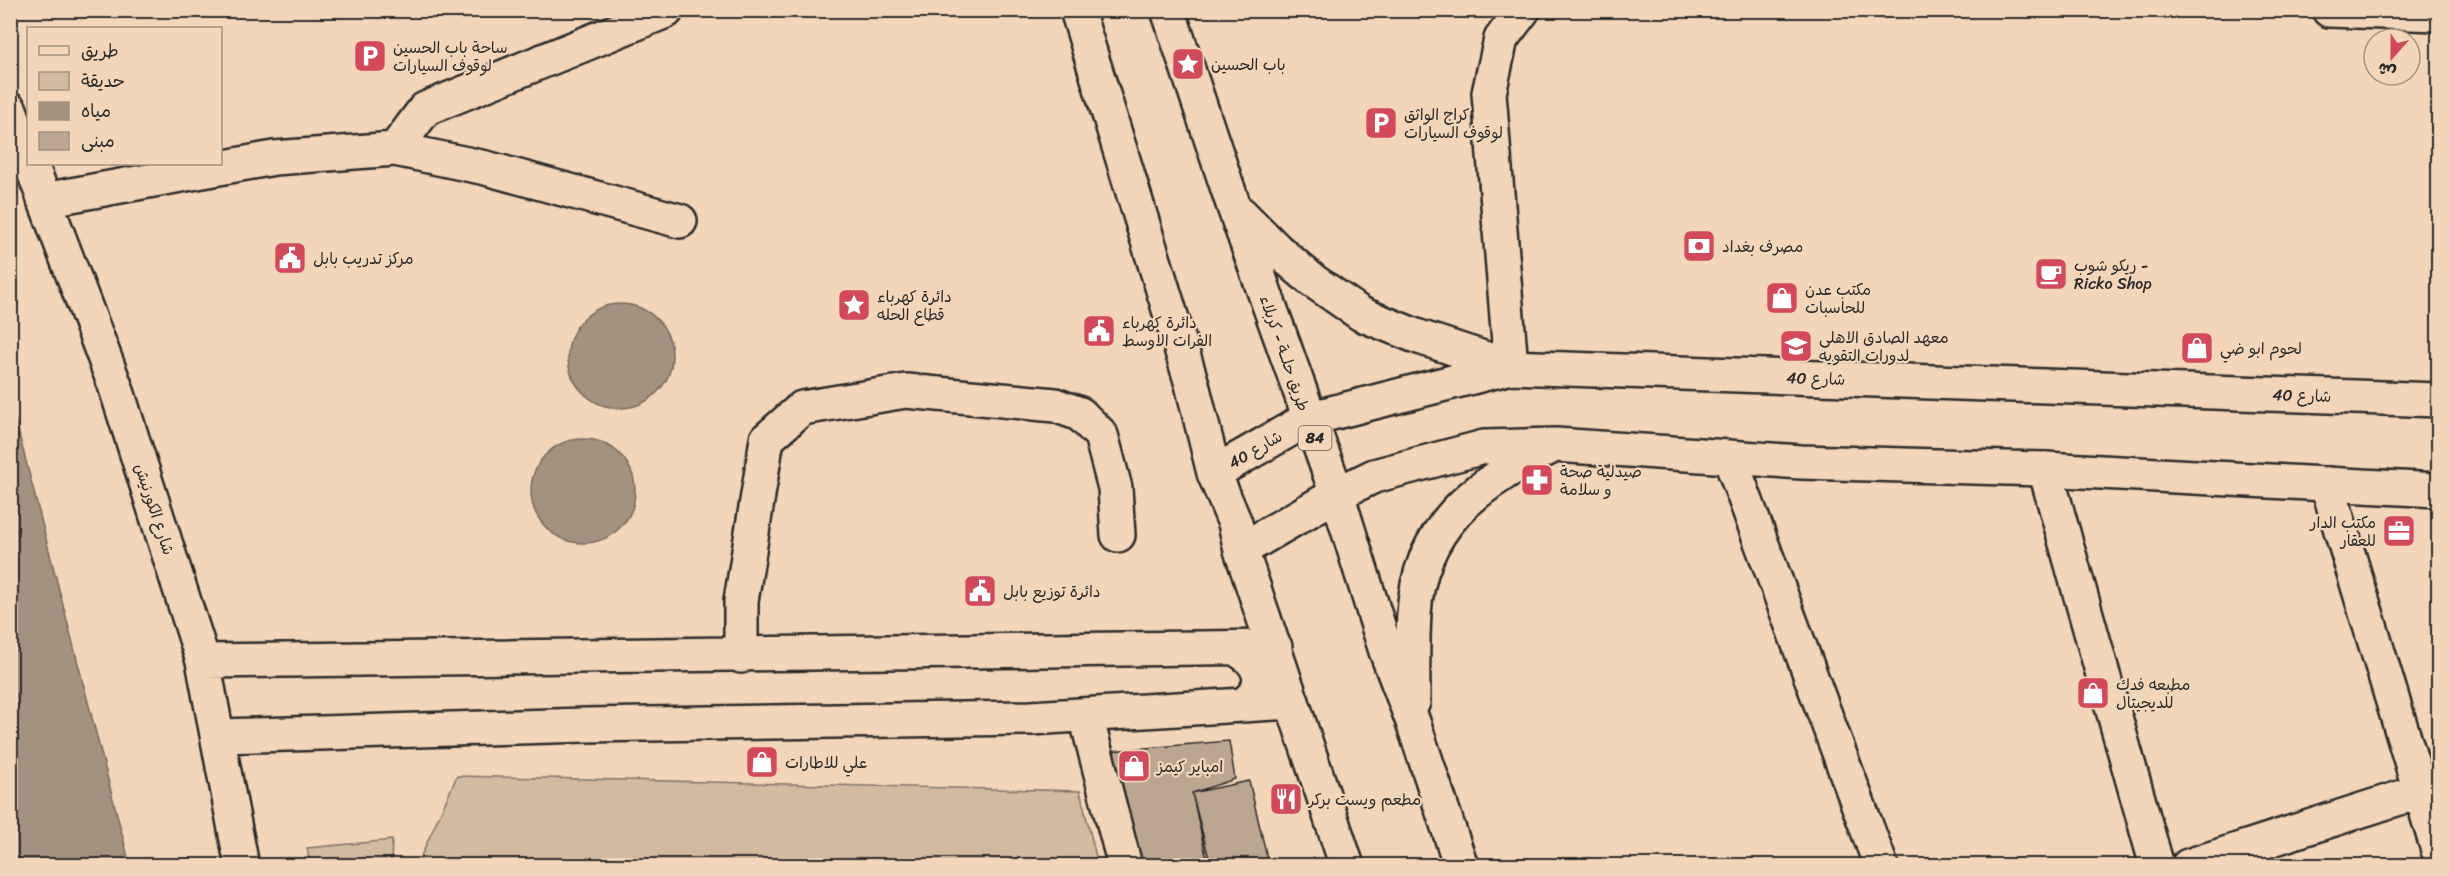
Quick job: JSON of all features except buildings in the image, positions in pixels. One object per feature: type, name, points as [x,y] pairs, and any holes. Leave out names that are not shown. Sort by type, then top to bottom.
[{"type":"street","points":[[1077,10],[1192,384],[1214,472],[1236,523],[1241,550],[1347,866]]},
{"type":"street","name":"طريق حلــة - كربلاء","points":[[1168,10],[1308,419],[1337,494],[1386,651],[1413,722],[1461,866]]},
{"type":"street","points":[[1234,207],[1294,265],[1361,314],[1416,336],[1511,367],[1489,93],[1501,39],[1523,10]]},
{"type":"street","points":[[2329,10],[2439,14]]},
{"type":"street","points":[[395,149],[425,109],[666,11]]},
{"type":"street","points":[[10,110],[27,155]]},
{"type":"street","points":[[44,200],[274,158],[395,149],[486,168],[680,221]]},
{"type":"street","name":"شارع الكورنيش","points":[[31,165],[116,388],[203,661],[242,866]]},
{"type":"street","name":"شارع 40","points":[[1214,472],[1308,419],[1511,367],[2439,400]]},
{"type":"street","points":[[741,656],[741,602],[767,439],[802,408],[906,391],[1055,405],[1080,414],[1101,435],[1115,488],[1118,535]]},
{"type":"street","points":[[1241,550],[1337,494],[1374,476],[1484,447],[1556,445],[1801,462],[2045,469],[2439,490]]},
{"type":"street","points":[[1413,722],[1414,613],[1423,565],[1437,534],[1454,513],[1484,485],[1512,466],[1556,445]]},
{"type":"street","points":[[1730,458],[1881,866]]},
{"type":"street","points":[[2045,469],[2157,866]]},
{"type":"street","points":[[2327,484],[2439,850]]},
{"type":"street","points":[[203,661],[741,656],[1275,647]]},
{"type":"street","points":[[1235,648],[1253,661],[1259,671],[1258,690],[1252,699],[1243,705]]},
{"type":"street","points":[[219,736],[586,725],[1086,716],[1292,702]]},
{"type":"street","points":[[1086,716],[1125,866]]},
{"type":"street","points":[[2188,866],[2421,791]]},
{"type":"green space","points":[[457,776],[1080,791],[1098,865],[417,865]]},
{"type":"green space","points":[[392,840],[391,865],[310,865],[307,848]]},
{"type":"water","points":[[620,304],[640,308],[657,319],[668,336],[672,356],[668,376],[657,393],[640,404],[620,408],[600,404],[583,393],[572,376],[568,356],[572,336],[583,319],[600,308]]},
{"type":"water","points":[[11,403],[130,865],[11,865]]},
{"type":"water","points":[[583,439],[603,443],[620,454],[631,471],[635,491],[631,511],[620,528],[603,539],[583,543],[563,539],[546,528],[535,511],[531,491],[535,471],[546,454],[563,443]]},
{"type":"place","name":"ساحة باب الحسين لوقوف السيارات","points":[[370,56]]},
{"type":"place","name":"باب الحسين","points":[[1188,64]]},
{"type":"place","name":"كراج الواثق لوقوف السيارات","points":[[1381,123]]},
{"type":"place","name":"مصرف بغداد","points":[[1699,246]]},
{"type":"place","name":"مركز تدريب بابل","points":[[290,258]]},
{"type":"place","name":"ريكو شوب - Ricko Shop","points":[[2051,274]]},
{"type":"place","name":"مكتب عدن للحاسبات","points":[[1782,298]]},
{"type":"place","name":"دائرة كهرباء قطاع الحله","points":[[854,305]]},
{"type":"place","name":"دائرة كهرباء الفرات الاوسط","points":[[1099,331]]},
{"type":"place","name":"معهد الصادق الاهلي لدورات التقويه","points":[[1796,346]]},
{"type":"place","name":"لحوم ابو ضي","points":[[2197,348]]},
{"type":"place","name":"صيدلية صحة و سلامة","points":[[1537,480]]},
{"type":"place","name":"مكتب الدار للعقار","points":[[2399,531]]},
{"type":"place","name":"دائرة توزيع بابل","points":[[980,591]]},
{"type":"place","name":"مطبعه فدك للديجيتال","points":[[2093,693]]},
{"type":"place","name":"علي للاطارات","points":[[762,762]]},
{"type":"place","name":"امباير كيمز","points":[[1134,766]]},
{"type":"place","name":"مطعم ويست بركر","points":[[1286,799]]}]
